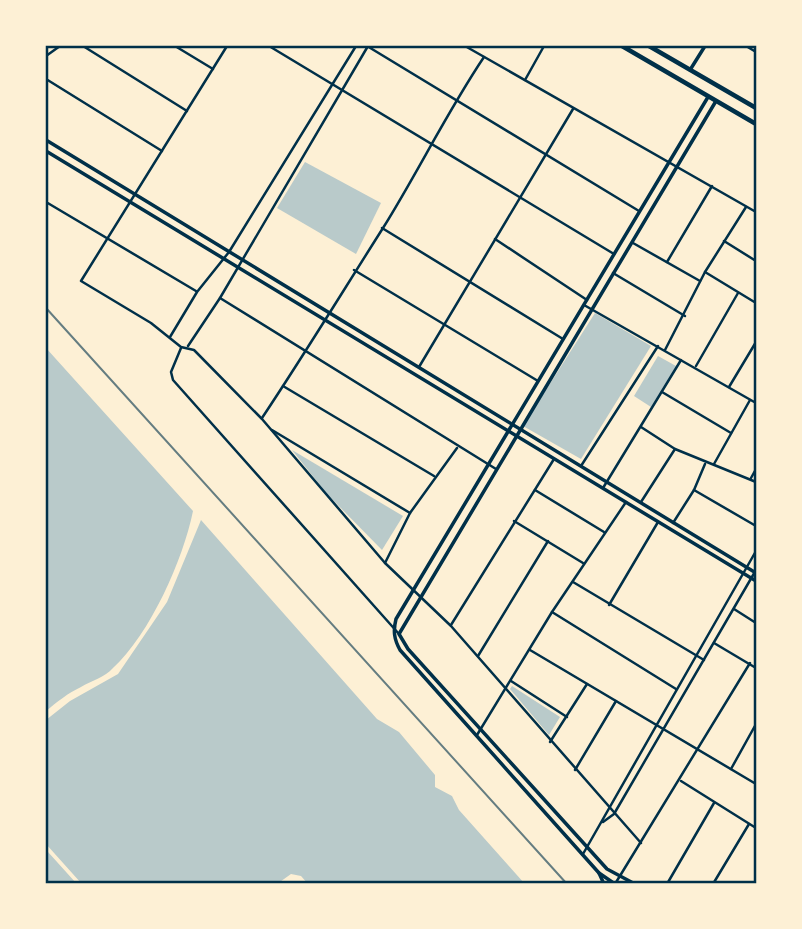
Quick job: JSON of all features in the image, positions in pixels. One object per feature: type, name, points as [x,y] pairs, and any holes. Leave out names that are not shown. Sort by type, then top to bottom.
[{"type":"main road","points":[[622,46],[757,124]]},
{"type":"main road","points":[[649,46],[757,108]]},
{"type":"main road","points":[[690,70],[705,46]]},
{"type":"main road","points":[[604,884],[598,873],[400,650],[394,640],[394,628],[396,619],[709,97]]},
{"type":"main road","points":[[635,884],[619,877],[587,847],[408,649],[399,634],[716,101]]},
{"type":"main road","points":[[46,140],[756,572]]},
{"type":"main road","points":[[46,151],[754,579]]},
{"type":"main road","points":[[465,504],[472,508]]},
{"type":"main road","points":[[598,873],[615,884]]},
{"type":"street","points":[[46,56],[60,46]]},
{"type":"street","points":[[83,46],[187,111]]},
{"type":"street","points":[[175,46],[212,69]]},
{"type":"street","points":[[227,46],[81,281],[181,347],[188,346],[220,298],[367,46],[457,98],[640,212]]},
{"type":"street","points":[[269,46],[614,254]]},
{"type":"street","points":[[169,337],[197,292],[229,252],[356,46]]},
{"type":"street","points":[[465,46],[757,212]]},
{"type":"street","points":[[525,80],[544,46]]},
{"type":"street","points":[[746,46],[757,52]]},
{"type":"street","points":[[261,419],[307,354],[354,270],[484,57]]},
{"type":"street","points":[[46,79],[162,151]]},
{"type":"street","points":[[419,367],[574,108]]},
{"type":"street","points":[[289,154],[300,160]]},
{"type":"street","points":[[667,262],[712,186]]},
{"type":"street","points":[[46,202],[197,292]]},
{"type":"street","points":[[665,350],[685,316],[705,272],[747,206]]},
{"type":"street","points":[[382,228],[564,339]]},
{"type":"street","points":[[495,239],[587,300]]},
{"type":"street","points":[[723,241],[757,261]]},
{"type":"street","points":[[631,242],[700,281]]},
{"type":"street","points":[[354,270],[446,323],[538,381]]},
{"type":"street","points":[[705,272],[757,303]]},
{"type":"street","points":[[613,273],[685,316]]},
{"type":"street","points":[[695,367],[738,293]]},
{"type":"street","points":[[220,298],[496,469]]},
{"type":"street","points":[[583,306],[757,404]]},
{"type":"street","points":[[729,387],[757,342]]},
{"type":"street","points":[[188,346],[261,419],[385,563],[451,626],[641,843]]},
{"type":"street","points":[[581,466],[658,346]]},
{"type":"street","points":[[181,347],[171,372],[173,380],[399,634]]},
{"type":"street","points":[[749,354],[757,358]]},
{"type":"street","points":[[603,488],[681,360]]},
{"type":"street","points":[[283,386],[434,475]]},
{"type":"street","points":[[662,392],[731,433]]},
{"type":"street","points":[[713,465],[750,400]]},
{"type":"street","points":[[641,427],[675,449],[757,482]]},
{"type":"street","points":[[270,429],[410,513]]},
{"type":"street","points":[[385,563],[410,513],[434,475],[458,446]]},
{"type":"street","points":[[641,503],[675,449]]},
{"type":"street","points":[[451,626],[554,459]]},
{"type":"street","points":[[674,523],[694,490],[706,463]]},
{"type":"street","points":[[750,479],[757,469]]},
{"type":"street","points":[[535,490],[605,532]]},
{"type":"street","points":[[694,490],[757,526]]},
{"type":"street","points":[[477,735],[551,612],[626,502]]},
{"type":"street","points":[[514,521],[584,563]]},
{"type":"street","points":[[609,605],[659,522]]},
{"type":"street","points":[[478,656],[548,541]]},
{"type":"street","points":[[582,855],[603,822],[607,807],[757,551]]},
{"type":"street","points":[[603,822],[614,814],[756,572]]},
{"type":"street","points":[[573,582],[704,660]]},
{"type":"street","points":[[734,609],[757,623]]},
{"type":"street","points":[[551,612],[676,689]]},
{"type":"street","points":[[714,643],[757,668]]},
{"type":"street","points":[[530,650],[757,784]]},
{"type":"street","points":[[615,884],[681,781],[697,749],[750,663]]},
{"type":"street","points":[[511,681],[567,717]]},
{"type":"street","points":[[550,742],[587,684]]},
{"type":"street","points":[[575,770],[616,701]]},
{"type":"street","points":[[731,769],[757,724]]},
{"type":"street","points":[[750,736],[757,739]]},
{"type":"street","points":[[681,781],[757,828]]},
{"type":"street","points":[[667,884],[714,803]]},
{"type":"street","points":[[713,884],[748,824]]},
{"type":"shaded area","points":[[305,162],[381,203],[356,254],[277,208]]},
{"type":"shaded area","points":[[595,313],[651,346],[581,459],[523,426]]},
{"type":"shaded area","points":[[46,348],[193,511],[181,551],[163,595],[127,654],[110,671],[72,692],[46,711]]},
{"type":"shaded area","points":[[658,356],[676,366],[651,407],[634,396]]},
{"type":"shaded area","points":[[292,450],[403,516],[382,550],[327,494]]},
{"type":"shaded area","points":[[201,520],[377,719],[399,732],[435,775],[435,787],[452,796],[459,810],[524,883],[308,884],[301,876],[291,874],[277,884],[81,883],[46,844],[46,720],[70,701],[118,674],[167,602]]},
{"type":"shaded area","points":[[512,686],[560,717],[549,735],[510,689]]},
{"type":"shaded area","points":[[46,849],[48,852],[76,883],[46,883]]},
{"type":"railway","points":[[46,308],[567,884]]}]
